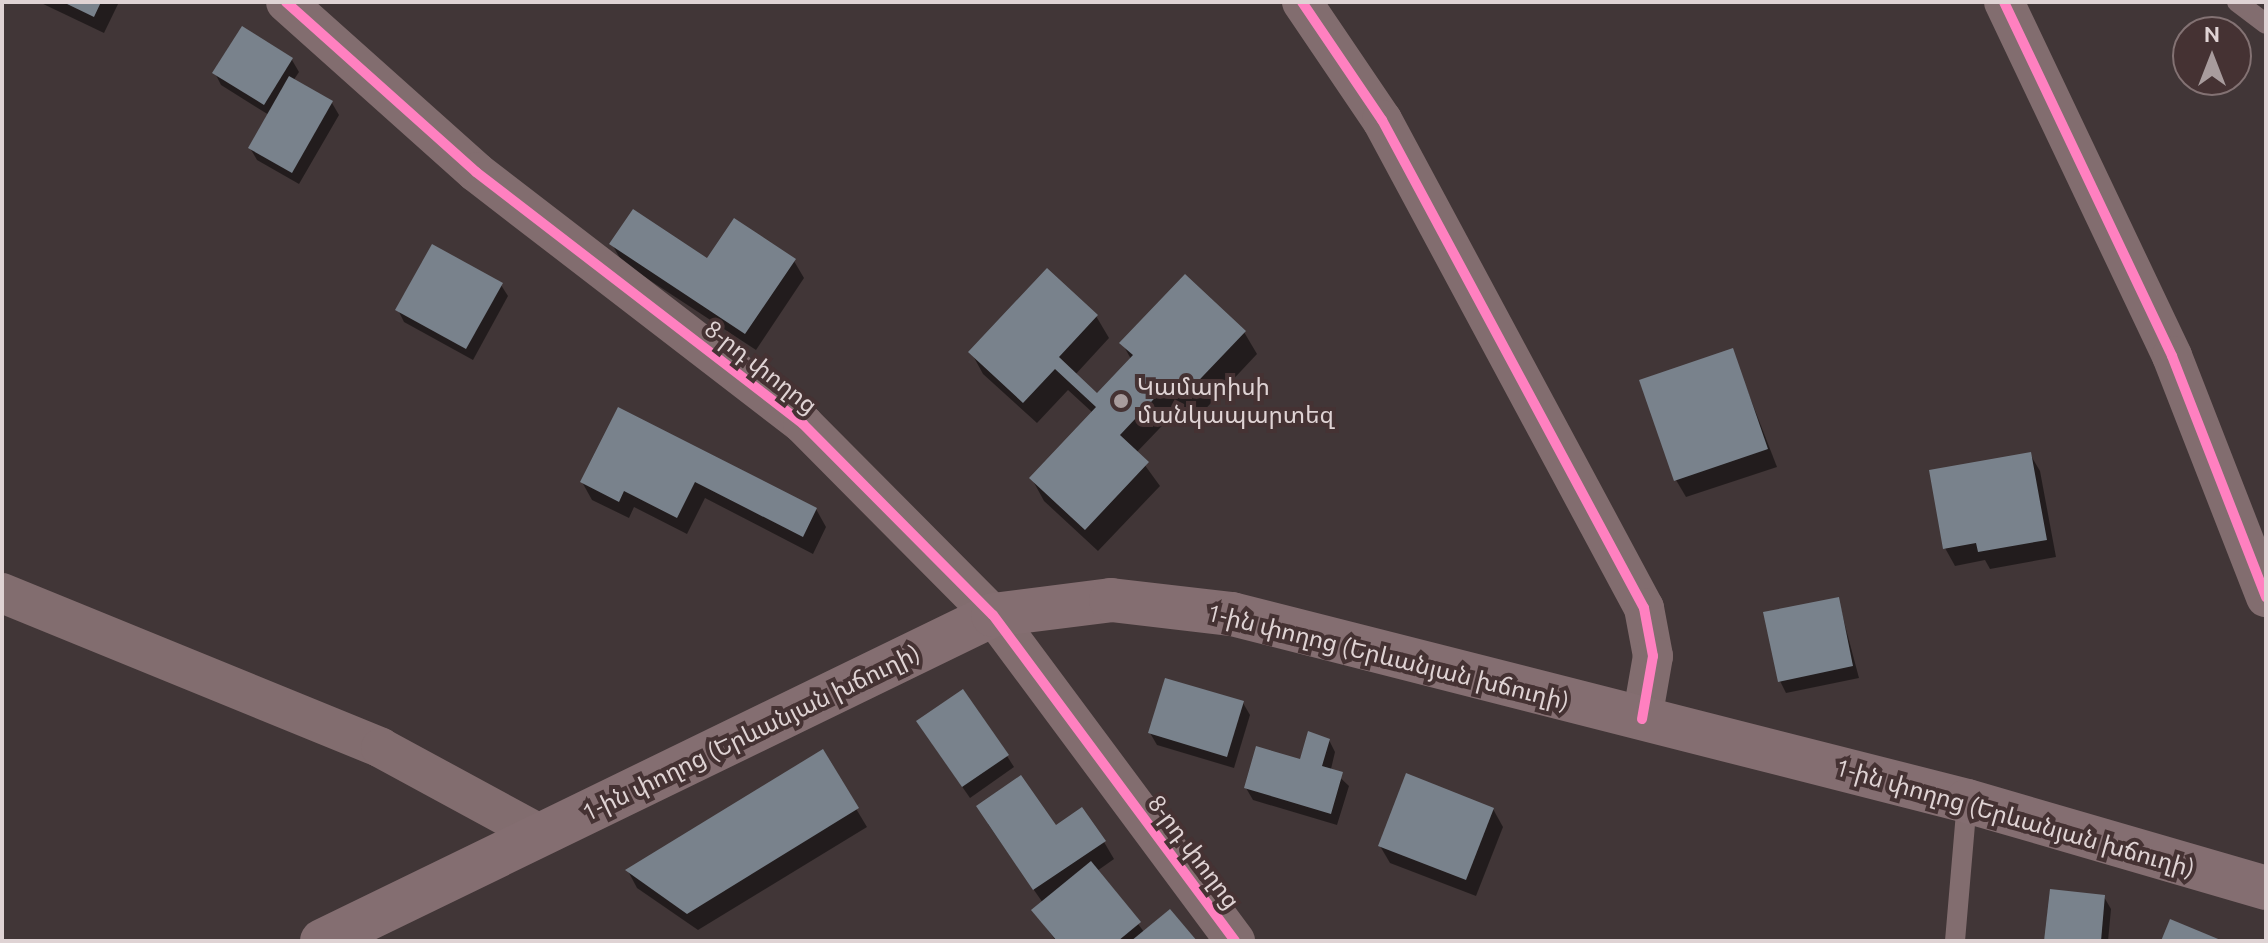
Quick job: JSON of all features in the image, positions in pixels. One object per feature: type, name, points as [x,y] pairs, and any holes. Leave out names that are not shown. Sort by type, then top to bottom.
[{"type":"main road","name":"1-ին փողոց (Երևանյան խճուղի)","points":[[322,941],[993,615],[1111,600],[1232,614],[1967,801],[2266,888]]},
{"type":"street","name":"8-րդ փողոց","points":[[286,2],[476,172],[803,424],[993,615],[1235,941]]},
{"type":"street","points":[[1302,2],[1382,120],[1644,608],[1653,656],[1642,719]]},
{"type":"street","points":[[2004,2],[2172,356],[2266,597]]},
{"type":"street","points":[[2,593],[381,748],[541,835]]},
{"type":"lane","points":[[2237,2],[2266,24]]},
{"type":"lane","points":[[1955,941],[1967,801]]},
{"type":"building","points":[[63,2],[101,2],[94,17]]},
{"type":"building","points":[[242,26],[293,58],[264,105],[212,73]]},
{"type":"building","points":[[289,76],[333,101],[292,173],[248,148]]},
{"type":"building","points":[[633,209],[707,258],[734,218],[796,259],[745,334],[609,244]]},
{"type":"building","points":[[432,244],[503,283],[466,349],[395,310]]},
{"type":"building","name":"Կամարիսի մանկապարտեզ","points":[[1047,268],[1098,315],[1059,357],[1097,393],[1133,355],[1119,343],[1185,274],[1246,331],[1182,398],[1167,385],[1120,435],[1149,462],[1085,530],[1029,478],[1096,407],[1055,369],[1023,403],[968,352]]},
{"type":"building","points":[[1733,348],[1768,449],[1674,481],[1639,380]]},
{"type":"building","points":[[618,407],[817,508],[803,537],[695,482],[677,518],[624,491],[619,502],[580,482]]},
{"type":"building","points":[[2031,452],[2047,540],[1978,552],[1976,543],[1943,549],[1929,470]]},
{"type":"building","points":[[1839,597],[1853,666],[1778,682],[1763,612]]},
{"type":"building","points":[[1165,678],[1244,701],[1227,757],[1148,733]]},
{"type":"building","points":[[963,689],[1009,755],[962,787],[916,721]]},
{"type":"building","points":[[1308,731],[1330,739],[1322,766],[1343,772],[1331,814],[1244,788],[1256,746],[1300,759]]},
{"type":"building","points":[[823,749],[859,808],[687,914],[625,870]]},
{"type":"building","points":[[1406,773],[1494,808],[1466,880],[1378,846]]},
{"type":"building","points":[[1021,775],[1056,825],[1082,807],[1106,841],[1033,890],[976,806]]},
{"type":"building","points":[[1091,861],[1141,922],[1118,941],[1057,941],[1031,910]]},
{"type":"building","points":[[2050,889],[2105,895],[2101,941],[2044,941]]},
{"type":"building","points":[[1170,909],[1197,941],[1131,941]]},
{"type":"building","points":[[2170,919],[2223,941],[2161,941]]},
{"type":"cycle path","points":[[286,2],[476,172],[803,424],[993,615],[1235,941]]},
{"type":"cycle path","points":[[1302,2],[1382,120],[1644,608],[1653,656],[1642,719]]},
{"type":"cycle path","points":[[2004,2],[2172,356],[2266,597]]},
{"type":"place","name":"Կամարիսի մանկապարտեզ","points":[[1121,401]]}]
